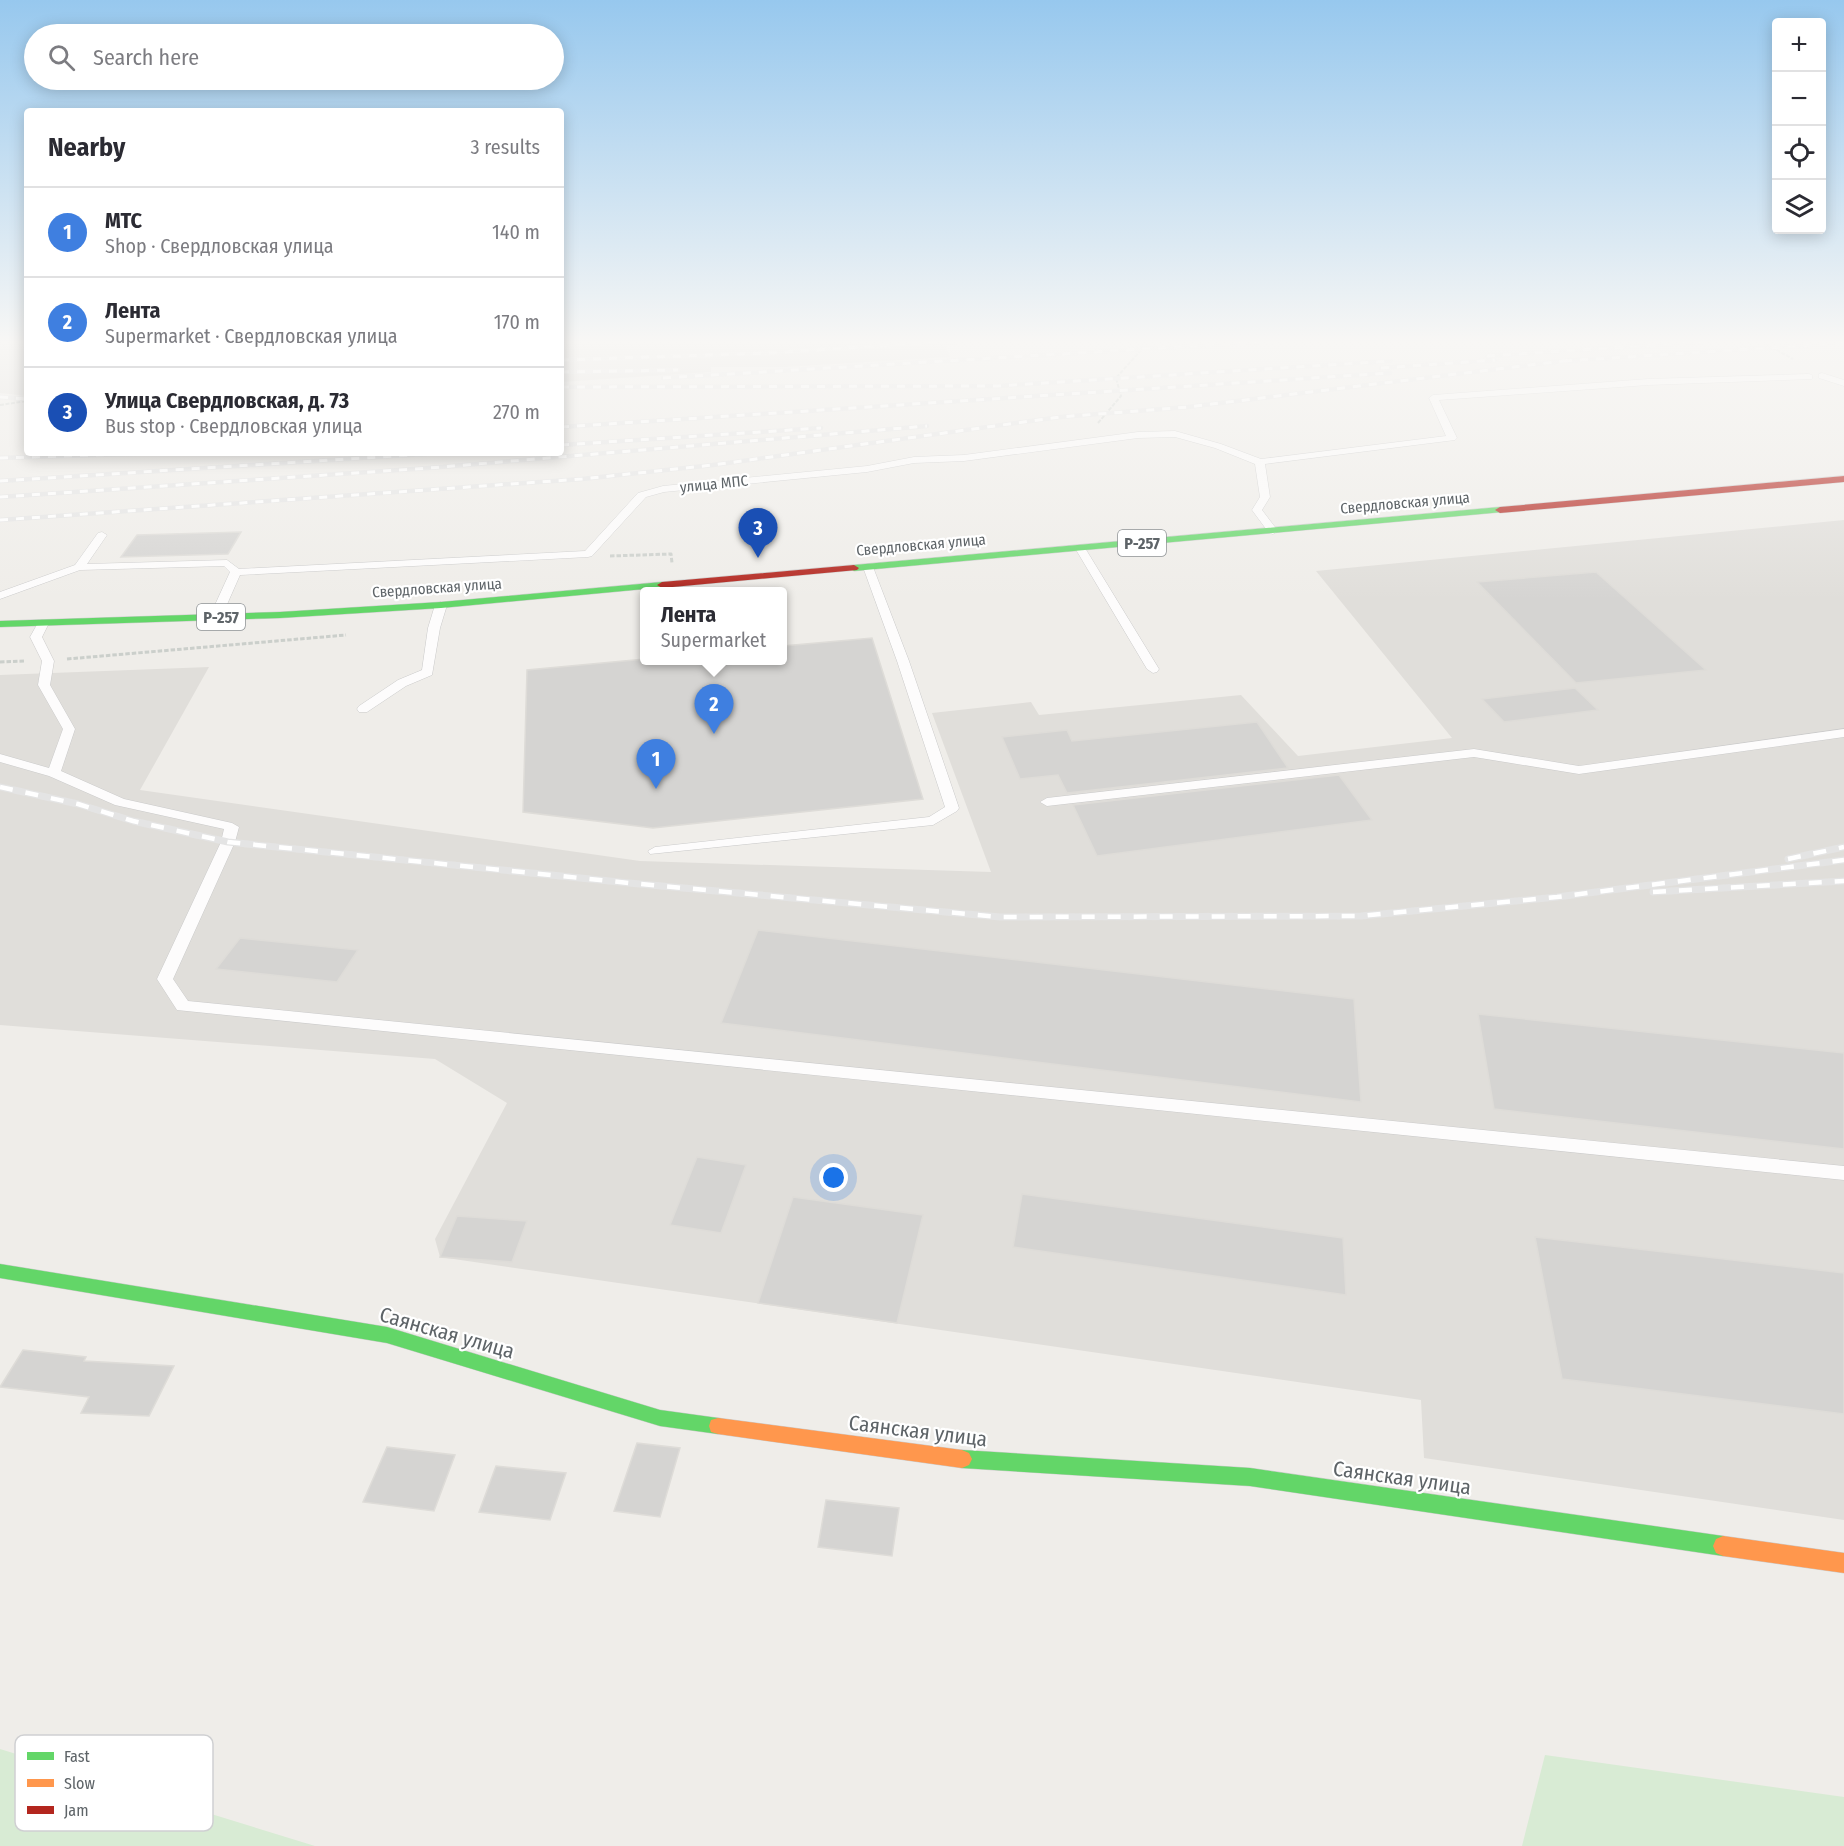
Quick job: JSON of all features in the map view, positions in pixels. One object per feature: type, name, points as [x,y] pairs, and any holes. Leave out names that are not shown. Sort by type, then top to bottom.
[{"type":"main road","name":"Свердловская улица","points":[[649,587],[1844,479]]},
{"type":"main road","name":"Свердловская улица","points":[[0,624],[215,618],[441,606],[640,588]]},
{"type":"main road","name":"Саянская улица","points":[[0,1271],[387,1335],[660,1418],[973,1460],[1250,1477],[1844,1563]]},
{"type":"lane","name":"улица МПС","points":[[588,554],[642,495],[663,489],[867,469],[914,460],[964,458],[1138,435],[1175,434],[1218,446],[1260,462],[1452,438],[1447,428]]},
{"type":"lane","points":[[1260,462],[1265,497],[1257,510],[1273,531]]},
{"type":"lane","points":[[79,567],[102,535]]},
{"type":"lane","points":[[1080,548],[1153,669]]},
{"type":"lane","points":[[236,572],[588,554]]},
{"type":"lane","points":[[0,596],[79,567],[227,562],[236,572]]},
{"type":"lane","points":[[655,851],[933,821],[952,808],[903,661],[868,567]]},
{"type":"lane","points":[[215,618],[236,572]]},
{"type":"lane","points":[[363,708],[402,683],[428,672],[434,628],[441,606]]},
{"type":"lane","points":[[43,623],[36,637],[48,661],[44,685],[69,729],[54,773]]},
{"type":"lane","points":[[1047,802],[1474,753],[1579,770],[1844,733]]},
{"type":"lane","points":[[0,758],[54,773],[120,802],[232,827],[228,842],[165,979],[183,1006],[1844,1173]]},
{"type":"path","points":[[588,554],[615,556],[671,554],[672,563],[681,563]]},
{"type":"shaded area","points":[[1844,520],[1844,1520],[1424,1458],[1421,1400],[440,1257],[435,1239],[507,1103],[435,1059],[0,1025],[0,675],[209,667],[140,790],[640,861],[991,872],[932,713],[1031,702],[1039,715],[1241,695],[1298,756],[1452,738],[1316,571]]},
{"type":"green space","points":[[0,1749],[15,1754],[15,1831],[213,1831],[213,1815],[315,1846],[0,1846]]},
{"type":"green space","points":[[1545,1755],[1844,1797],[1844,1846],[1522,1846]]},
{"type":"building","points":[[241,532],[228,554],[121,557],[137,535]]},
{"type":"building","points":[[1596,572],[1706,670],[1576,683],[1477,582]]},
{"type":"building","points":[[872,638],[923,799],[653,828],[523,812],[527,670],[640,659],[640,665],[787,665],[787,646]]},
{"type":"building","points":[[1575,688],[1598,710],[1504,722],[1482,699]]},
{"type":"building","points":[[1257,722],[1288,768],[1067,793],[1058,775],[1020,779],[1002,737],[1067,730],[1072,741]]},
{"type":"building","points":[[1339,775],[1372,820],[1097,856],[1073,805]]},
{"type":"building","points":[[758,930],[1354,999],[1361,1102],[721,1023]]},
{"type":"building","points":[[240,938],[358,950],[337,982],[216,969]]},
{"type":"building","points":[[1478,1014],[1844,1053],[1844,1149],[1494,1109]]},
{"type":"building","points":[[697,1157],[746,1165],[721,1233],[670,1225]]},
{"type":"building","points":[[1022,1194],[1343,1238],[1346,1295],[1013,1247]]},
{"type":"building","points":[[793,1197],[923,1215],[897,1323],[758,1303]]},
{"type":"building","points":[[457,1216],[527,1221],[512,1262],[440,1257]]},
{"type":"building","points":[[1535,1237],[1844,1273],[1844,1414],[1562,1379]]},
{"type":"building","points":[[23,1350],[86,1357],[84,1361],[174,1366],[149,1416],[81,1413],[89,1397],[0,1387]]},
{"type":"building","points":[[637,1443],[680,1448],[660,1517],[614,1511]]},
{"type":"building","points":[[387,1447],[455,1455],[434,1511],[363,1502]]},
{"type":"building","points":[[496,1466],[566,1473],[550,1520],[479,1512]]},
{"type":"building","points":[[826,1500],[899,1508],[892,1556],[818,1547]]},
{"type":"railway","points":[[564,445],[819,428]]},
{"type":"railway","points":[[0,497],[429,468],[902,428]]},
{"type":"railway","points":[[0,520],[582,479],[713,465],[979,428]]},
{"type":"railway","points":[[0,458],[64,456]]},
{"type":"railway","points":[[0,481],[394,456]]},
{"type":"railway","points":[[0,787],[78,804],[133,821],[228,842],[629,883],[1000,917],[1361,916],[1557,897],[1844,860]]},
{"type":"railway","points":[[1788,859],[1844,847]]},
{"type":"railway","points":[[1653,892],[1844,881]]},
{"type":"traffic: fast","points":[[854,568],[1500,510]]},
{"type":"traffic: fast","points":[[0,624],[280,615],[441,605],[662,585]]},
{"type":"traffic: fast","points":[[0,1271],[387,1335],[660,1418],[718,1426]]},
{"type":"traffic: fast","points":[[962,1459],[1250,1477],[1723,1546]]},
{"type":"traffic: slow","points":[[718,1426],[962,1459]]},
{"type":"traffic: slow","points":[[1723,1546],[1844,1563]]},
{"type":"traffic: jam","points":[[1500,510],[1844,479]]},
{"type":"traffic: jam","points":[[662,585],[854,568]]},
{"type":"place","name":"Улица Свердловская, д. 73","points":[[758,558]]},
{"type":"place","name":"Лента","points":[[714,734]]},
{"type":"place","name":"МТС","points":[[656,789]]}]
